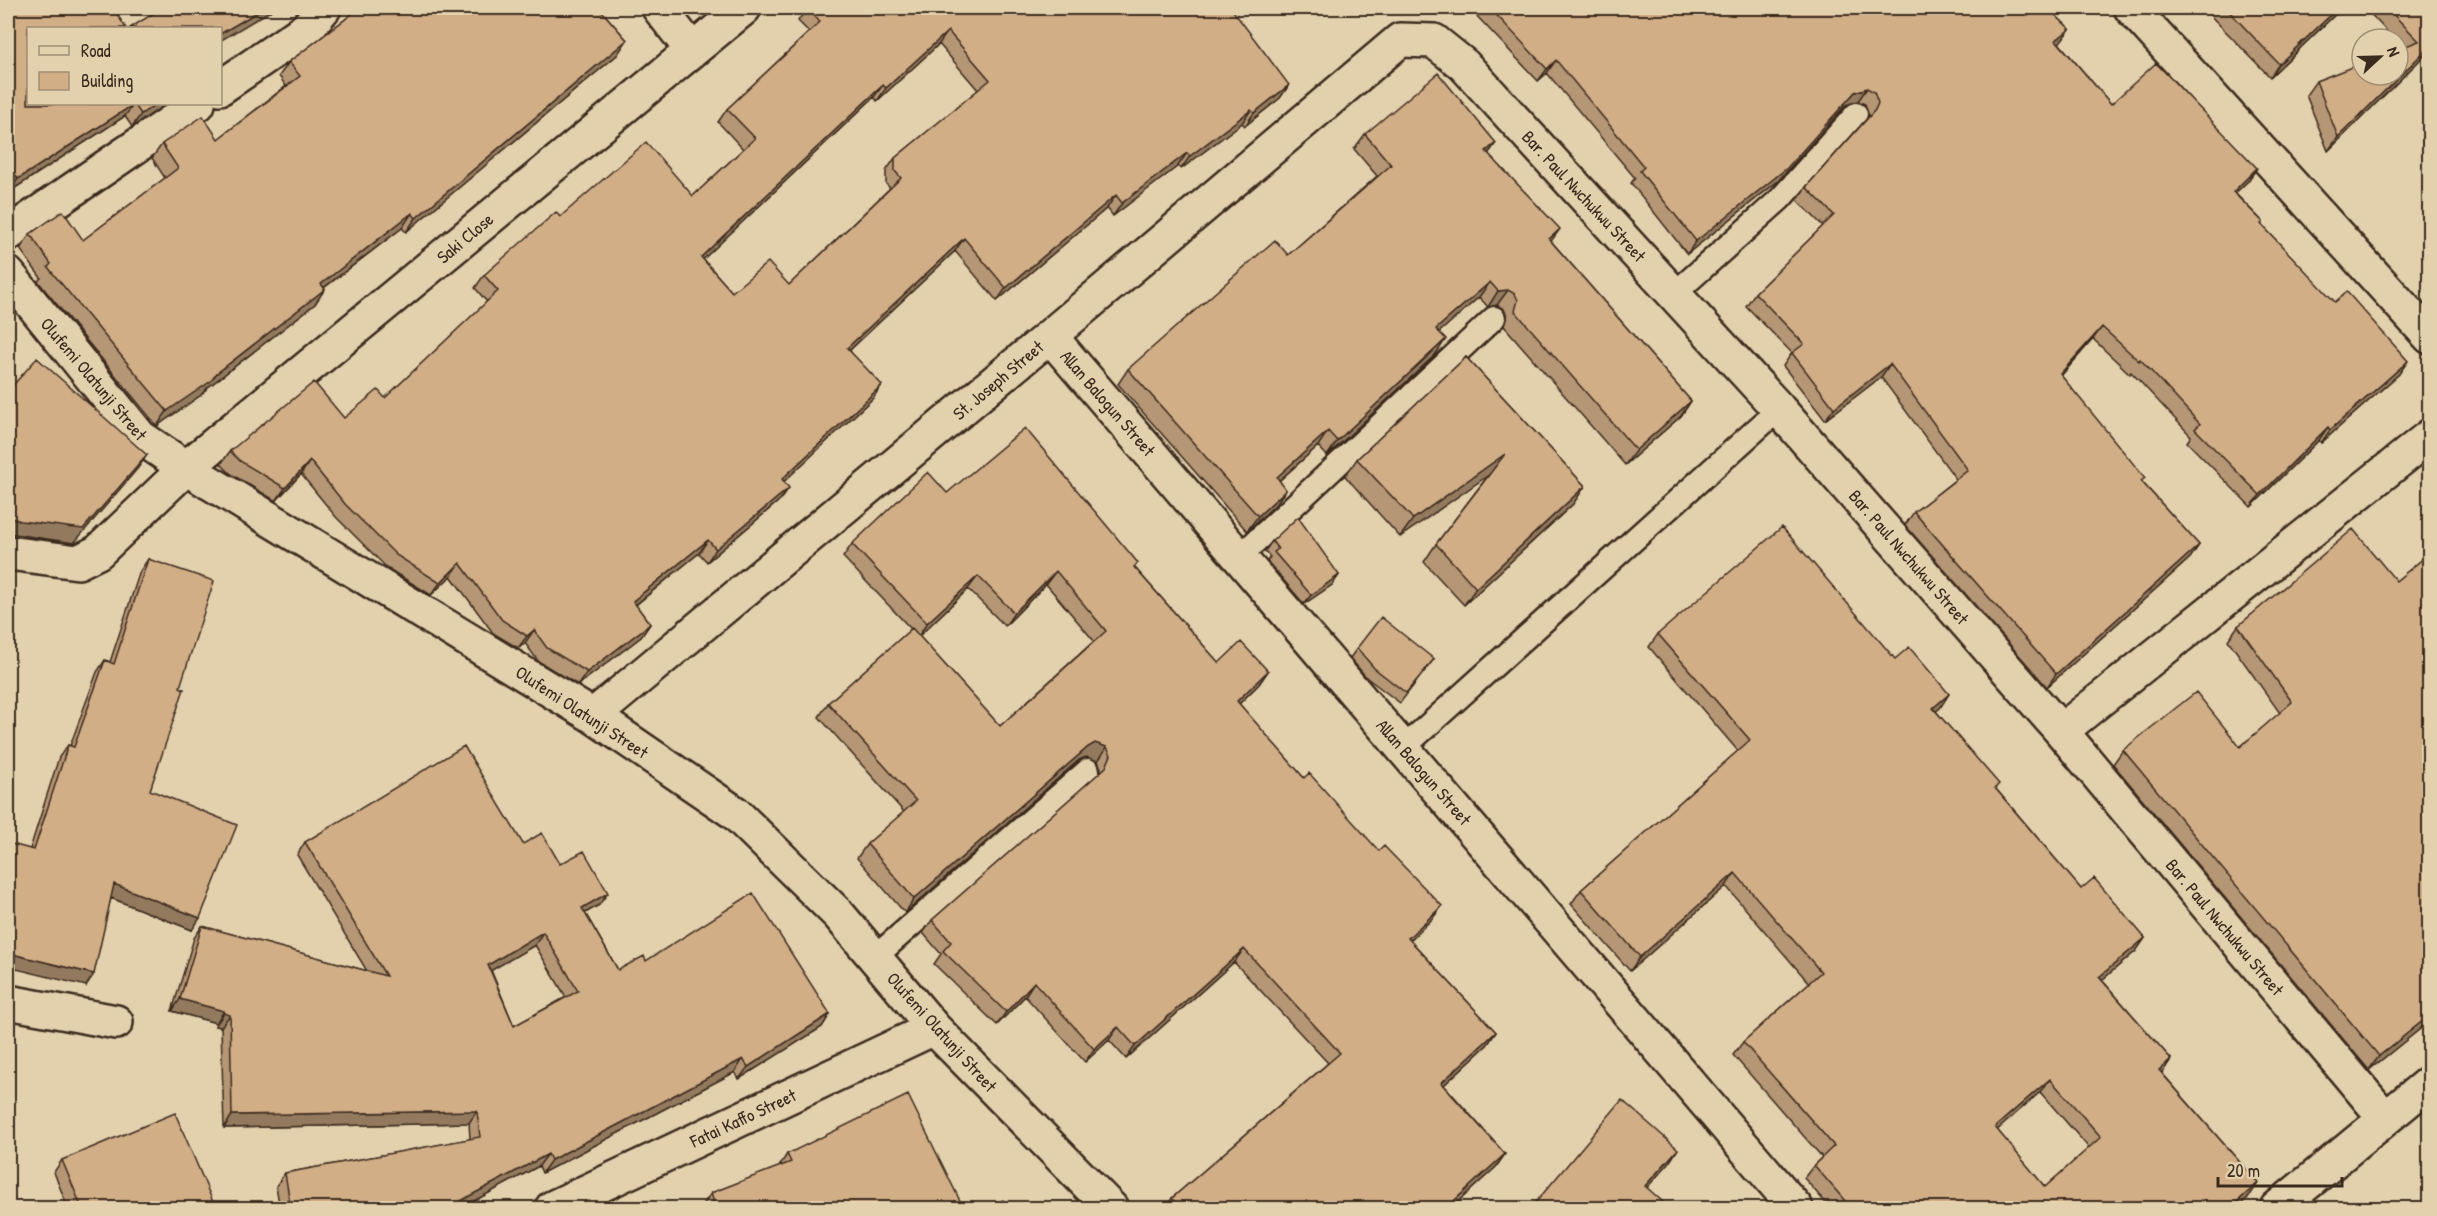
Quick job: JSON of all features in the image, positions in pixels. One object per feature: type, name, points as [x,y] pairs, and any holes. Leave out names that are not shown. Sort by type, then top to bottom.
[{"type":"street","points":[[222,87],[306,29],[324,8]]},
{"type":"street","points":[[659,8],[692,50]]},
{"type":"street","name":"Saki Close","points":[[8,553],[78,562],[98,552],[186,468],[744,8]]},
{"type":"street","points":[[2131,8],[2430,337]]},
{"type":"street","name":"Bar. Paul Nwchukwu Street","points":[[1400,40],[1434,41],[1464,65],[1674,294],[1779,409],[2061,731],[2385,1118]]},
{"type":"street","name":"St. Joseph Street","points":[[593,716],[1050,336],[1400,40]]},
{"type":"street","points":[[8,234],[197,105]]},
{"type":"street","name":"Olufemi Olatunji Street","points":[[8,274],[140,437],[186,468],[593,716],[735,813],[839,915],[934,1028],[1111,1209]]},
{"type":"street","name":"Allan Balogun Street","points":[[1050,336],[1796,1209]]},
{"type":"street","points":[[2061,731],[2430,436]]},
{"type":"street","points":[[8,1002],[116,1022]]},
{"type":"street","name":"Fatai Kaffo Street","points":[[552,1209],[934,1028]]},
{"type":"street","points":[[2277,1209],[2430,1082]]},
{"type":"lane","points":[[1674,294],[1780,199],[1856,114]]},
{"type":"lane","points":[[1239,557],[1494,318]]},
{"type":"lane","points":[[1403,748],[1779,409]]},
{"type":"lane","points":[[875,957],[1088,770]]},
{"type":"building","points":[[8,8],[113,8],[125,27],[27,27],[27,105],[132,105],[18,179],[8,163]]},
{"type":"building","points":[[162,8],[264,8],[222,33],[222,27],[132,27]]},
{"type":"building","points":[[360,8],[599,8],[627,40],[416,218],[412,213],[321,284],[325,289],[217,373],[211,381],[167,411],[48,267],[51,264],[30,234],[63,211],[83,240],[178,168],[162,144],[203,116],[218,139],[300,76],[289,62]]},
{"type":"building","points":[[807,8],[1167,8],[1169,10],[1173,8],[1231,8],[1289,85],[1254,113],[1251,110],[1190,156],[1187,153],[1122,203],[1116,195],[1006,288],[964,238],[847,348],[882,385],[782,479],[789,488],[716,549],[708,540],[633,601],[650,624],[587,672],[547,648],[534,630],[527,636],[502,620],[460,563],[440,583],[396,555],[345,504],[310,461],[285,488],[240,461],[230,451],[314,382],[344,418],[378,390],[385,398],[498,291],[484,275],[556,212],[560,217],[646,142],[693,196],[755,138],[727,109],[820,22]],"holes":[[[948,31],[990,80],[895,158],[895,171],[901,178],[789,285],[768,262],[732,292],[701,257],[883,85],[886,88]]]},
{"type":"building","points":[[1490,8],[2048,8],[2070,29],[2056,40],[2111,104],[2156,63],[2257,168],[2233,192],[2335,302],[2347,292],[2408,361],[2330,430],[2328,427],[2260,495],[2195,429],[2200,424],[2140,359],[2139,361],[2102,327],[2060,374],[2145,478],[2141,481],[2199,545],[2056,674],[1914,512],[1968,470],[1890,364],[1834,408],[1792,353],[1804,344],[1755,293],[1834,215],[1806,187],[1875,110],[1878,103],[1874,92],[1867,88],[1855,92],[1787,168],[1696,241],[1640,171],[1644,167],[1556,60],[1547,69]]},
{"type":"building","points":[[2226,8],[2338,8],[2279,64]]},
{"type":"building","points":[[2387,8],[2430,8],[2430,46],[2410,66],[2410,44],[2419,41],[2410,32],[2410,27],[2405,27]]},
{"type":"building","points":[[2350,68],[2350,87],[2389,87],[2338,137],[2316,81]]},
{"type":"building","points":[[1438,73],[1496,143],[1486,151],[1560,229],[1549,239],[1691,401],[1636,450],[1515,311],[1518,300],[1515,294],[1508,290],[1498,291],[1490,282],[1436,329],[1446,339],[1337,441],[1328,431],[1277,477],[1286,490],[1258,516],[1128,369],[1275,240],[1288,255],[1391,165],[1365,134]]},
{"type":"building","points":[[135,105],[154,105],[141,114]]},
{"type":"building","points":[[1466,357],[1585,486],[1476,588],[1436,544],[1505,454],[1413,519],[1357,459]]},
{"type":"building","points":[[37,358],[147,455],[83,529],[21,521],[8,517],[8,391]]},
{"type":"building","points":[[1025,428],[1138,563],[1134,567],[1219,663],[1241,642],[1268,671],[1237,701],[1304,778],[1309,773],[1379,851],[1384,846],[1442,906],[1408,938],[1496,1032],[1441,1083],[1505,1154],[1445,1209],[1181,1209],[1172,1198],[1340,1053],[1244,949],[1135,1046],[1118,1027],[1094,1049],[1034,982],[1006,1012],[943,951],[951,942],[932,920],[1106,767],[1111,755],[1107,747],[1095,743],[1088,747],[914,899],[867,844],[916,801],[828,703],[912,628],[1000,726],[1106,631],[1056,571],[1014,613],[978,576],[927,623],[852,544],[928,472],[947,493]]},
{"type":"building","points":[[1298,517],[1339,575],[1311,595],[1274,552],[1278,549],[1272,541]]},
{"type":"building","points":[[1782,527],[1895,659],[1909,647],[1949,694],[1933,708],[1999,784],[1995,788],[2081,889],[2094,878],[2145,938],[2099,977],[2171,1059],[2159,1070],[2258,1183],[2229,1209],[1852,1209],[1814,1165],[1834,1146],[1743,1042],[1821,972],[1735,873],[1640,957],[1581,890],[1750,740],[1658,634]],"holes":[[[2050,1079],[2101,1137],[2045,1187],[1995,1127]]]},
{"type":"building","points":[[2353,529],[2396,581],[2430,553],[2430,1015],[2379,1056],[2123,750],[2196,692],[2240,747],[2292,702],[2238,626]]},
{"type":"building","points":[[148,559],[214,581],[180,687],[184,689],[150,790],[237,825],[200,918],[114,884],[94,974],[8,953],[8,843],[34,850],[68,745],[74,747],[105,660],[114,664]]},
{"type":"building","points":[[1381,617],[1434,659],[1406,693],[1374,668],[1357,648]]},
{"type":"building","points":[[464,746],[523,844],[542,833],[560,864],[584,851],[608,893],[582,908],[618,970],[644,956],[646,961],[753,893],[830,1014],[748,1067],[743,1059],[551,1160],[548,1154],[445,1209],[291,1209],[285,1173],[480,1137],[477,1111],[232,1115],[230,1015],[224,1011],[180,999],[202,926],[386,976],[305,842]],"holes":[[[543,932],[578,991],[514,1026],[488,965]]]},
{"type":"building","points":[[908,1095],[964,1209],[716,1209],[711,1193],[791,1162],[787,1154]]},
{"type":"building","points":[[1622,1100],[1678,1149],[1645,1186],[1671,1209],[1530,1209]]},
{"type":"building","points":[[175,1113],[216,1209],[79,1209],[82,1208],[62,1160]]},
{"type":"building","points":[[1003,1200],[1007,1209],[985,1209]]}]
